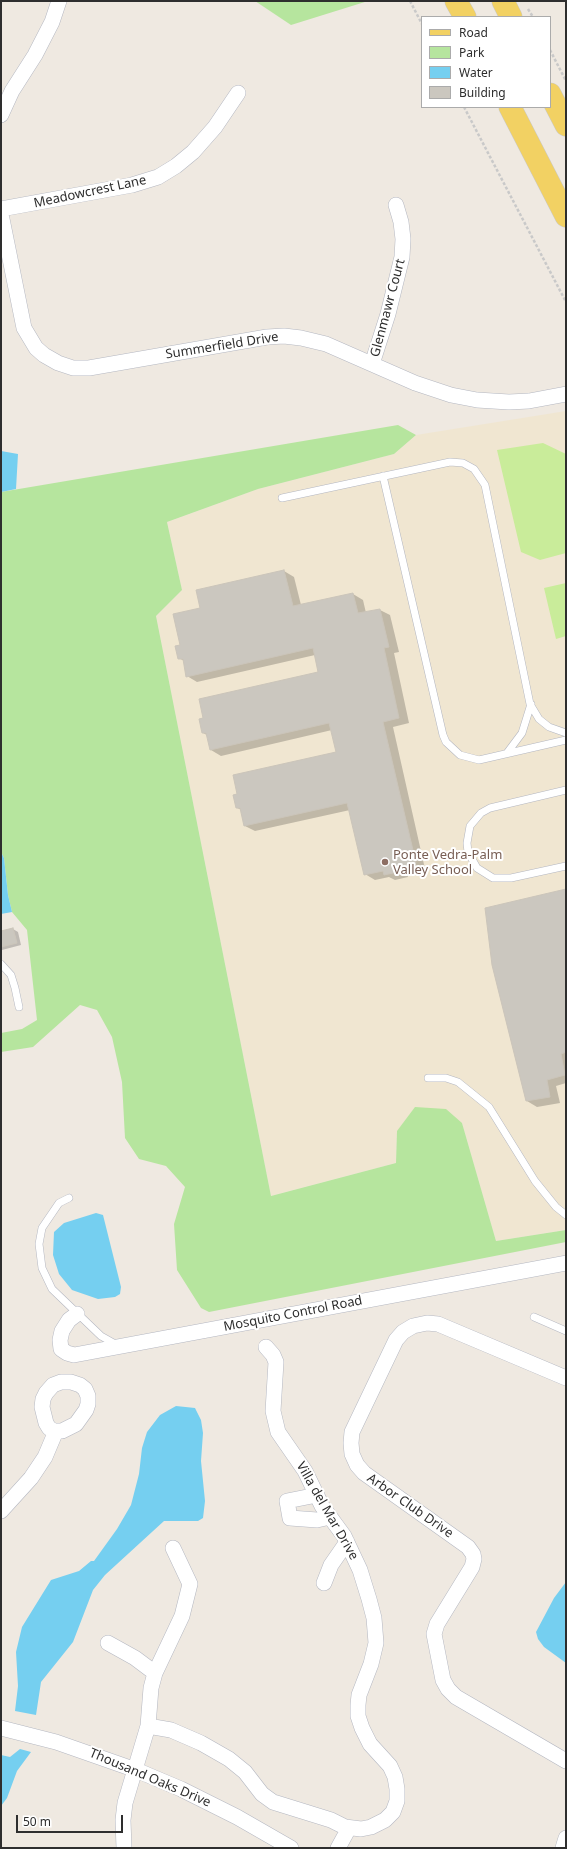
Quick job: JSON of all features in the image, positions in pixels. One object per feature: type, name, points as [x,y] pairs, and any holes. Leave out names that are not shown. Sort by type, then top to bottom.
[{"type":"main road","points":[[456,1],[464,16]]},
{"type":"main road","points":[[503,1],[510,16]]},
{"type":"main road","points":[[551,96],[566,125]]},
{"type":"main road","points":[[511,108],[566,216]]},
{"type":"street","points":[[1,115],[12,91],[35,55],[52,22],[59,1]]},
{"type":"street","name":"Meadowcrest Lane","points":[[1,209],[132,185],[158,176],[176,166],[193,152],[215,127],[238,93]]},
{"type":"street","name":"Glenmawr Court","points":[[372,364],[388,314],[402,257],[402,227],[396,205]]},
{"type":"street","name":"Summerfield Drive","points":[[1,214],[24,328],[36,348],[58,363],[73,368],[89,368],[267,337],[284,336],[301,338],[326,344],[416,383],[477,400],[509,402],[529,401],[566,394]]},
{"type":"street","name":"Mosquito Control Road","points":[[77,1314],[69,1320],[62,1331],[60,1340],[61,1349],[74,1355],[566,1263]]},
{"type":"street","name":"Arbor Club Drive","points":[[566,1378],[438,1324],[427,1323],[413,1326],[403,1332],[396,1340],[352,1432],[351,1443],[352,1454],[357,1465],[364,1473],[468,1547],[473,1554],[474,1559],[472,1567],[437,1624],[434,1634],[443,1680],[448,1689],[456,1697],[566,1762]]},
{"type":"street","name":"Villa del Mar Drive","points":[[266,1347],[273,1354],[276,1362],[273,1410],[274,1421],[278,1432],[305,1470],[317,1495],[347,1542],[360,1570],[370,1599],[374,1618],[376,1643],[371,1664],[359,1695],[358,1716],[370,1744],[390,1766],[398,1789],[397,1801],[393,1812],[385,1820],[371,1827],[361,1829],[349,1828]]},
{"type":"street","points":[[1,1511],[31,1478],[46,1457],[56,1431]]},
{"type":"street","points":[[317,1495],[287,1501],[290,1518],[317,1520],[330,1517]]},
{"type":"street","points":[[324,1583],[331,1565],[347,1542]]},
{"type":"street","points":[[124,1848],[124,1803],[136,1770],[148,1726],[151,1688],[155,1674],[182,1616],[190,1584],[173,1548]]},
{"type":"street","points":[[108,1644],[135,1658],[155,1674]]},
{"type":"street","points":[[148,1726],[171,1730],[201,1743],[229,1759],[244,1772],[262,1794],[273,1802],[349,1828],[338,1848]]},
{"type":"street","name":"Thousand Oaks Drive","points":[[1,1728],[56,1742],[136,1770],[181,1789],[237,1817],[291,1848]]},
{"type":"street","points":[[563,1848],[566,1838]]},
{"type":"lane","points":[[282,498],[456,462],[469,465],[482,479],[531,704],[539,719],[549,727],[566,733]]},
{"type":"lane","points":[[383,476],[443,735],[446,742],[455,752],[466,758],[479,760],[566,740]]},
{"type":"lane","points":[[507,753],[522,733],[531,704]]},
{"type":"lane","points":[[566,790],[503,804],[481,813],[470,826],[467,844],[468,852],[477,868],[493,878],[511,878],[566,866]]},
{"type":"lane","points":[[1,964],[10,975],[16,988],[19,1007]]},
{"type":"lane","points":[[428,1078],[446,1078],[458,1082],[489,1107],[536,1181],[556,1207],[566,1215]]},
{"type":"lane","points":[[70,1198],[59,1203],[42,1228],[40,1244],[42,1268],[52,1289],[102,1336],[119,1346]]},
{"type":"lane","points":[[534,1317],[566,1331]]},
{"type":"path","points":[[410,1],[421,22]]},
{"type":"path","points":[[551,52],[566,81]]},
{"type":"path","points":[[465,108],[566,302]]},
{"type":"shaded area","name":"Ponte Vedra-Palm Valley School","points":[[566,411],[566,1230],[496,1241],[462,1123],[397,1131],[396,1163],[271,1196],[156,616],[182,590],[167,522],[258,489],[394,454],[416,435]]},
{"type":"green space","points":[[255,1],[368,1],[291,25]]},
{"type":"green space","points":[[398,425],[416,435],[394,454],[258,489],[167,522],[182,590],[156,616],[271,1196],[396,1163],[397,1131],[415,1107],[446,1109],[462,1123],[496,1241],[566,1230],[566,1242],[209,1312],[201,1308],[177,1270],[174,1224],[185,1187],[166,1166],[139,1159],[125,1138],[122,1082],[112,1037],[97,1010],[80,1005],[33,1047],[1,1052],[1,1033],[22,1029],[37,1020],[27,930],[12,912],[8,895],[4,858],[1,852],[1,492]]},
{"type":"green space","points":[[543,443],[566,454],[566,553],[540,560],[521,552],[497,450]]},
{"type":"green space","points":[[566,583],[566,636],[556,639],[544,588]]},
{"type":"water","points":[[1,451],[18,454],[16,489],[1,492]]},
{"type":"water","points":[[1,852],[4,858],[8,895],[12,912],[1,914]]},
{"type":"water","points":[[96,1213],[103,1215],[121,1287],[120,1294],[115,1297],[98,1299],[72,1290],[59,1274],[53,1255],[54,1232],[64,1223]]},
{"type":"water","points":[[176,1406],[195,1408],[201,1420],[203,1433],[201,1461],[205,1501],[203,1518],[198,1521],[164,1521],[105,1575],[93,1590],[73,1642],[41,1682],[36,1715],[15,1711],[18,1686],[16,1652],[22,1627],[51,1580],[79,1571],[91,1561],[94,1561],[117,1529],[131,1505],[139,1474],[142,1448],[147,1432],[160,1415]]},
{"type":"water","points":[[566,1582],[566,1663],[544,1647],[538,1639],[536,1632],[554,1598]]},
{"type":"water","points":[[20,1749],[31,1752],[17,1771],[7,1798],[1,1806],[1,1755],[10,1757]]},
{"type":"building","points":[[284,570],[293,606],[353,593],[358,613],[380,609],[389,647],[384,648],[399,718],[383,722],[416,863],[397,868],[398,872],[384,875],[383,871],[364,875],[347,803],[244,826],[240,808],[236,808],[233,795],[237,794],[233,775],[336,752],[329,723],[210,750],[206,733],[202,733],[199,719],[203,718],[199,699],[318,672],[313,648],[186,677],[183,659],[178,659],[175,646],[180,645],[173,614],[200,608],[196,590]]},
{"type":"building","points":[[566,889],[566,1052],[561,1054],[565,1075],[547,1080],[550,1097],[526,1101],[492,965],[485,908]]},
{"type":"building","points":[[13,928],[17,943],[1,947],[1,931]]},
{"type":"place","name":"Ponte Vedra-Palm Valley School","points":[[385,862]]}]
